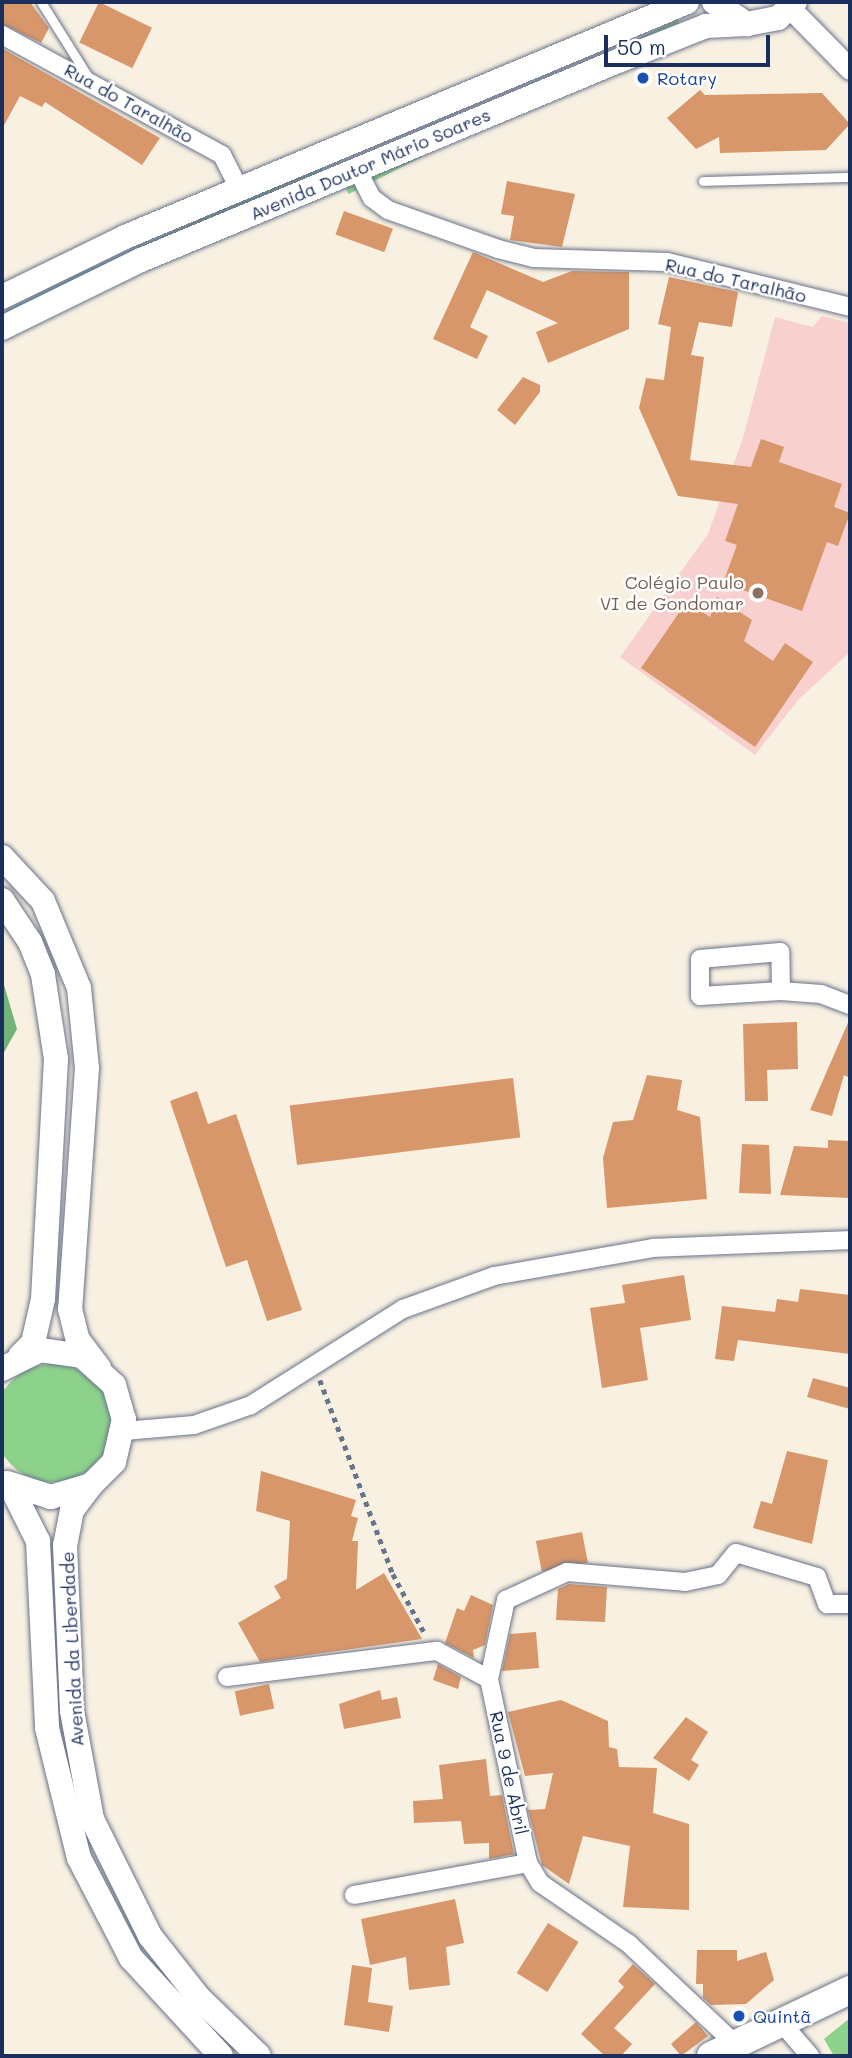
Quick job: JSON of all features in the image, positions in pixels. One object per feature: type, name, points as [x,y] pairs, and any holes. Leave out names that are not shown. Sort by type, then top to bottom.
[{"type":"main road","name":"Avenida Doutor Mário Soares","points":[[2,297],[239,189],[687,2]]},
{"type":"main road","points":[[714,2],[747,24]]},
{"type":"main road","name":"Avenida Doutor Mário Soares","points":[[2,328],[130,264],[706,26],[762,24],[793,5]]},
{"type":"main road","points":[[2,857],[43,901],[79,988],[87,1068],[70,1309],[78,1340],[120,1396],[124,1431]]},
{"type":"main road","points":[[2,900],[30,942],[43,975],[56,1059],[43,1299],[33,1343],[11,1362]]},
{"type":"main road","points":[[11,1362],[62,1350],[99,1368]]},
{"type":"main road","name":"Avenida da Liberdade","points":[[124,1431],[114,1462],[91,1485],[72,1510],[65,1554],[72,1711],[92,1819],[129,1904],[157,1946],[259,2056]]},
{"type":"main road","points":[[6,1482],[51,1497],[91,1485]]},
{"type":"main road","points":[[6,1482],[38,1541],[47,1728],[79,1858],[131,1958],[221,2056]]},
{"type":"main road","points":[[722,2049],[850,1990]]},
{"type":"street","points":[[793,5],[850,69]]},
{"type":"street","name":"Rua do Taralhão","points":[[2,35],[222,155],[239,189]]},
{"type":"street","name":"Rua do Taralhão","points":[[357,169],[372,198],[388,210],[498,249],[533,258],[667,262],[850,307]]},
{"type":"street","points":[[781,991],[780,952],[700,959],[699,996],[781,991],[821,994],[850,1005]]},
{"type":"street","points":[[124,1431],[194,1425],[226,1415],[315,1366],[403,1309],[494,1276],[653,1248],[850,1240]]},
{"type":"street","points":[[227,1677],[437,1651],[489,1679],[506,1600],[567,1572],[685,1582],[718,1575],[736,1553],[817,1577],[827,1604],[850,1604]]},
{"type":"street","name":"Rua 9 de Abril","points":[[489,1679],[528,1863],[540,1883],[629,1944],[722,2049]]},
{"type":"street","points":[[354,1895],[528,1863]]},
{"type":"street","points":[[781,2022],[810,2056]]},
{"type":"lane","points":[[41,2],[91,82]]},
{"type":"lane","points":[[703,181],[850,177]]},
{"type":"path","points":[[315,1366],[393,1574],[425,1635],[426,1652]]},
{"type":"shaded area","name":"Colégio Paulo VI de Gondomar","points":[[822,316],[850,323],[850,652],[798,700],[755,755],[620,657],[708,534],[743,438],[775,317],[813,327]]},
{"type":"green space","points":[[677,19],[680,25],[349,194],[346,188]]},
{"type":"green space","points":[[320,165],[323,172],[2,321],[2,313],[81,273]]},
{"type":"green space","points":[[2,978],[17,1029],[2,1056]]},
{"type":"green space","points":[[53,1364],[64,1365],[86,1374],[102,1390],[111,1412],[111,1434],[102,1456],[86,1472],[64,1481],[53,1482],[42,1481],[20,1472],[4,1456],[-5,1434],[-6,1423],[-5,1412],[4,1390],[20,1374],[42,1365]]},
{"type":"green space","points":[[850,2018],[850,2056],[834,2056],[824,2039]]},
{"type":"building","points":[[2,2],[30,2],[49,28],[41,43],[2,24]]},
{"type":"building","points":[[99,2],[152,28],[132,68],[79,42]]},
{"type":"building","points":[[3,49],[160,138],[142,165],[45,102],[42,107],[20,96],[2,129]]},
{"type":"building","points":[[700,90],[705,95],[822,93],[850,124],[826,150],[720,153],[719,137],[696,149],[667,118]]},
{"type":"building","points":[[507,181],[575,194],[562,247],[510,240],[514,216],[501,214]]},
{"type":"building","points":[[344,211],[393,229],[384,252],[335,234]]},
{"type":"building","points":[[473,252],[543,282],[572,271],[629,272],[629,329],[548,363],[536,332],[558,323],[487,290],[470,327],[488,336],[477,359],[433,339]]},
{"type":"building","points":[[669,277],[738,292],[732,327],[699,322],[691,355],[704,357],[690,460],[751,467],[761,439],[784,447],[779,462],[842,484],[834,507],[850,513],[838,546],[827,542],[802,611],[723,583],[737,545],[725,541],[738,504],[678,496],[639,408],[646,378],[664,380],[671,327],[658,324]]},
{"type":"building","points":[[523,377],[540,385],[540,392],[515,425],[497,410]]},
{"type":"building","points":[[717,597],[752,620],[744,641],[773,661],[785,643],[813,662],[755,747],[641,668],[687,601],[710,617]]},
{"type":"building","points":[[850,1018],[850,1078],[844,1075],[832,1116],[810,1110]]},
{"type":"building","points":[[797,1022],[798,1069],[767,1070],[768,1101],[745,1101],[743,1024]]},
{"type":"building","points":[[647,1075],[682,1080],[677,1110],[700,1117],[707,1199],[607,1208],[603,1158],[613,1122],[633,1120]]},
{"type":"building","points":[[513,1078],[520,1138],[297,1165],[290,1105]]},
{"type":"building","points":[[197,1091],[208,1124],[236,1114],[302,1310],[267,1321],[247,1260],[226,1267],[170,1101]]},
{"type":"building","points":[[828,1140],[850,1141],[850,1198],[780,1195],[794,1146],[828,1148]]},
{"type":"building","points":[[742,1144],[769,1145],[771,1194],[739,1193]]},
{"type":"building","points":[[684,1275],[691,1320],[640,1328],[648,1380],[602,1388],[590,1308],[625,1303],[622,1285]]},
{"type":"building","points":[[800,1289],[850,1295],[850,1354],[738,1340],[734,1361],[715,1359],[722,1306],[775,1312],[777,1299],[798,1302]]},
{"type":"building","points":[[813,1378],[850,1388],[850,1409],[807,1397]]},
{"type":"building","points":[[787,1451],[828,1460],[812,1544],[753,1528],[761,1501],[772,1504]]},
{"type":"building","points":[[261,1471],[356,1500],[351,1516],[358,1518],[352,1541],[358,1541],[356,1590],[384,1573],[422,1639],[260,1662],[238,1623],[281,1598],[274,1586],[287,1579],[290,1521],[256,1511]]},
{"type":"building","points":[[582,1532],[588,1562],[542,1571],[536,1541]]},
{"type":"building","points":[[569,1584],[607,1587],[605,1622],[556,1620],[558,1589]]},
{"type":"building","points":[[471,1595],[493,1605],[485,1645],[473,1650],[474,1658],[445,1643],[457,1608],[464,1611]]},
{"type":"building","points":[[536,1632],[539,1668],[502,1671],[510,1634]]},
{"type":"building","points":[[438,1664],[461,1677],[458,1689],[433,1680]]},
{"type":"building","points":[[269,1684],[274,1708],[240,1716],[235,1691]]},
{"type":"building","points":[[380,1690],[382,1700],[397,1697],[401,1718],[344,1729],[339,1704]]},
{"type":"building","points":[[561,1700],[608,1721],[609,1747],[617,1749],[619,1767],[657,1768],[653,1813],[689,1824],[689,1910],[623,1907],[630,1846],[583,1836],[569,1884],[542,1865],[528,1810],[545,1809],[553,1773],[525,1776],[508,1712]]},
{"type":"building","points":[[686,1717],[708,1732],[691,1760],[699,1765],[689,1781],[653,1758]]},
{"type":"building","points":[[486,1759],[490,1796],[502,1795],[514,1854],[489,1859],[489,1843],[464,1844],[461,1821],[414,1823],[413,1801],[443,1799],[439,1765]]},
{"type":"building","points":[[455,1899],[464,1943],[446,1947],[450,1985],[409,1990],[406,1957],[370,1965],[361,1919]]},
{"type":"building","points":[[548,1923],[579,1942],[547,1992],[517,1973]]},
{"type":"building","points":[[697,1950],[737,1950],[737,1961],[766,1952],[774,1980],[746,2004],[711,2005],[703,1998],[703,1984],[696,1984]]},
{"type":"building","points":[[633,1964],[655,1984],[614,2028],[632,2044],[621,2056],[605,2056],[581,2034],[624,1987],[618,1981]]},
{"type":"building","points":[[352,1965],[372,1968],[368,2002],[393,2006],[389,2032],[344,2025]]},
{"type":"building","points":[[696,2022],[708,2036],[681,2056],[671,2044]]},
{"type":"place","name":"Rotary","points":[[643,78]]},
{"type":"place","name":"Colégio Paulo VI de Gondomar","points":[[758,593]]},
{"type":"place","name":"Quintã","points":[[739,2016]]}]
